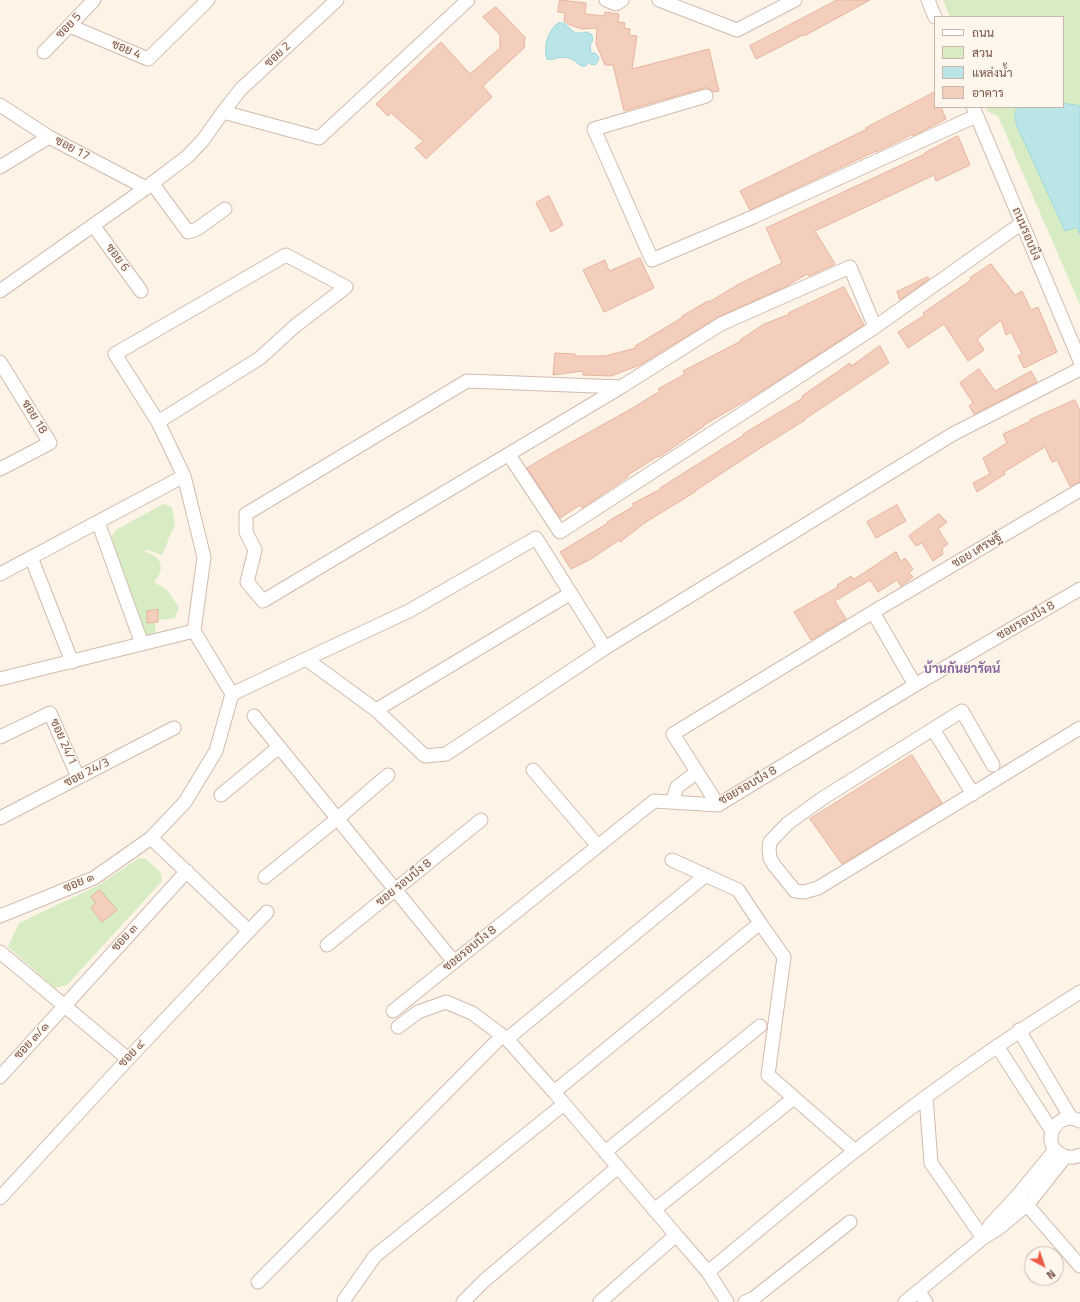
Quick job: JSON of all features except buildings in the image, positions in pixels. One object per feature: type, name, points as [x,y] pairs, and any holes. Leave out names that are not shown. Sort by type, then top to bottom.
[{"type":"street","name":"ซอย 5","points":[[44,52],[94,0]]},
{"type":"street","name":"ซอย 4","points":[[70,26],[148,59],[208,0]]},
{"type":"street","name":"ซอย 2","points":[[0,291],[149,186],[188,156],[203,140],[241,89],[337,0]]},
{"type":"street","points":[[223,112],[319,138],[468,0]]},
{"type":"street","points":[[606,0],[616,4],[622,0]]},
{"type":"street","points":[[659,0],[737,30],[795,0]]},
{"type":"street","points":[[928,0],[935,16]]},
{"type":"street","points":[[706,96],[594,130],[652,260],[753,217],[975,111]]},
{"type":"street","name":"ซอย 17","points":[[0,105],[49,137],[149,186]]},
{"type":"street","name":"ถนนรอบบึง","points":[[975,111],[1080,361]]},
{"type":"street","points":[[0,167],[49,137]]},
{"type":"street","points":[[149,186],[188,232],[197,230],[225,209]]},
{"type":"street","points":[[509,454],[560,532],[875,327],[1022,223]]},
{"type":"street","name":"ซอย 6","points":[[93,225],[141,292]]},
{"type":"street","points":[[158,422],[260,358],[295,326],[346,287],[286,255],[115,354],[158,422],[184,476],[204,557],[194,631],[232,694],[409,611],[536,538],[605,648]]},
{"type":"street","points":[[621,387],[466,381],[246,514],[246,532],[255,550],[247,582],[263,601],[621,387],[721,324],[850,267],[875,327]]},
{"type":"street","name":"ซอย 18","points":[[0,362],[50,443],[0,469]]},
{"type":"street","points":[[306,659],[376,710],[425,756],[446,754],[605,648],[953,434],[1080,369]]},
{"type":"street","points":[[0,574],[184,476]]},
{"type":"street","name":"ซอย เศรษฐี","points":[[697,772],[673,734],[873,612],[1080,490]]},
{"type":"street","points":[[98,522],[142,644]]},
{"type":"street","points":[[31,557],[72,662]]},
{"type":"street","name":"ซอยรอบบึง 8","points":[[393,1011],[654,801],[718,805],[915,685],[1080,589]]},
{"type":"street","points":[[376,710],[571,593]]},
{"type":"street","points":[[873,612],[915,685]]},
{"type":"street","points":[[0,678],[72,662],[194,631]]},
{"type":"street","name":"ซอย ๑","points":[[0,916],[94,878],[151,838],[185,802],[216,751],[232,694]]},
{"type":"street","points":[[993,765],[962,711],[823,798],[787,824],[770,842],[770,858],[795,891],[812,891],[1080,728]]},
{"type":"street","name":"ซอย 24/1","points":[[0,737],[50,713],[78,777]]},
{"type":"street","points":[[254,716],[454,962]]},
{"type":"street","name":"ซอย 24/3","points":[[0,818],[174,728]]},
{"type":"street","points":[[933,729],[973,794]]},
{"type":"street","points":[[221,795],[279,747]]},
{"type":"street","points":[[533,770],[598,846]]},
{"type":"street","points":[[672,802],[678,787],[697,772],[718,805]]},
{"type":"street","points":[[265,877],[338,819],[388,774]]},
{"type":"street","name":"ซอย รอบบึง 8","points":[[327,945],[481,820]]},
{"type":"street","points":[[151,838],[249,931]]},
{"type":"street","points":[[672,860],[738,890],[784,958],[768,1075],[855,1151]]},
{"type":"street","name":"ซอย ๓","points":[[64,1006],[186,871]]},
{"type":"street","points":[[258,1282],[504,1037],[706,875]]},
{"type":"street","name":"ซอย ๔","points":[[0,1198],[128,1059],[267,912]]},
{"type":"street","points":[[554,1092],[760,923]]},
{"type":"street","points":[[2,956],[128,1059]]},
{"type":"street","points":[[708,1272],[855,1151],[926,1097],[1019,1030],[1080,992]]},
{"type":"street","points":[[398,1027],[418,1012],[446,1002],[472,1013],[504,1037],[554,1092],[708,1272],[727,1302]]},
{"type":"street","name":"ซอย ๓/๑","points":[[0,1077],[64,1006]]},
{"type":"street","points":[[605,1152],[760,1026]]},
{"type":"street","points":[[1019,1030],[1076,1119],[1060,1121],[1052,1131],[1050,1137],[1051,1144],[1060,1153],[1072,1158],[1080,1155]]},
{"type":"street","points":[[997,1046],[1052,1131]]},
{"type":"street","points":[[926,1097],[931,1163],[983,1238]]},
{"type":"street","points":[[654,1210],[794,1098]]},
{"type":"street","points":[[344,1300],[375,1256],[564,1104]]},
{"type":"street","points":[[905,1302],[983,1238],[990,1225],[1023,1200],[1060,1153]]},
{"type":"street","points":[[463,1302],[484,1281],[618,1167]]},
{"type":"street","points":[[1023,1200],[1080,1266]]},
{"type":"street","points":[[745,1302],[754,1298],[850,1222]]},
{"type":"street","points":[[600,1302],[676,1235]]},
{"type":"street","points":[[918,1292],[926,1302]]},
{"type":"green space","points":[[943,0],[1080,0],[1080,106],[1064,103],[1064,16],[950,16]]},
{"type":"green space","points":[[986,108],[1017,108],[1014,117],[1065,231],[1077,227],[1080,235],[1080,305],[998,116],[987,111]]},
{"type":"green space","points":[[163,504],[172,507],[175,524],[162,555],[146,549],[145,552],[155,557],[160,564],[160,572],[154,582],[168,591],[179,608],[175,618],[158,620],[157,610],[147,611],[147,622],[155,622],[156,634],[147,636],[110,539],[116,530]]},
{"type":"green space","points":[[139,858],[146,859],[161,873],[162,881],[67,985],[55,988],[8,947],[19,923],[99,885]]},
{"type":"water","points":[[559,23],[564,23],[576,33],[587,32],[592,35],[593,40],[590,45],[591,53],[595,53],[599,57],[595,65],[588,62],[586,66],[581,66],[571,59],[563,57],[551,60],[547,59],[547,39],[552,29]]},
{"type":"water","points":[[1064,103],[1080,106],[1080,235],[1077,227],[1065,231],[1017,126],[1015,112],[1017,108],[1064,108]]},
{"type":"district","name":"บ้านกันยารัตน์","points":[[962,670]]}]
